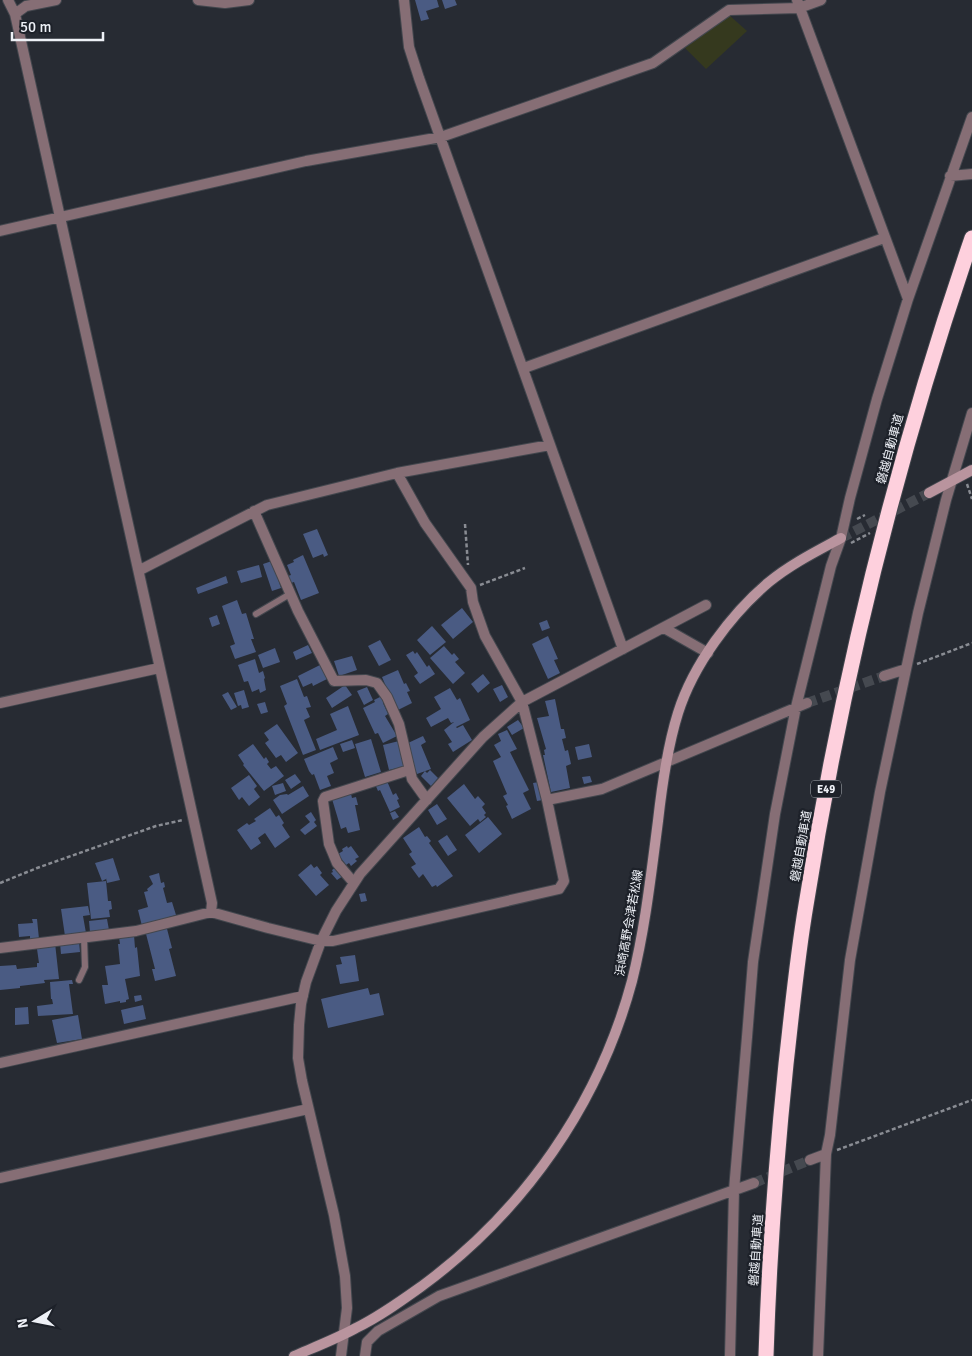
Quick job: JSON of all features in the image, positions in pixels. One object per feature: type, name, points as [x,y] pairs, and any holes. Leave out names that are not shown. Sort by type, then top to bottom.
[{"type":"highway","name":"磐越自動車道","points":[[766,1356],[774,1195],[793,1000],[806,906],[829,772],[850,670],[881,539],[924,384],[972,238]]},
{"type":"main road","points":[[929,493],[968,472]]},
{"type":"main road","name":"浜崎高野会津若松線","points":[[294,1356],[343,1334],[382,1313],[438,1274],[481,1237],[509,1208],[568,1130],[612,1041],[632,980],[645,914],[667,762],[678,713],[692,681],[708,653],[746,602],[771,580],[841,538]]},
{"type":"street","points":[[8,0],[15,14],[140,570],[159,668],[212,903],[211,912]]},
{"type":"street","points":[[15,14],[26,6],[56,0]]},
{"type":"street","points":[[198,0],[225,3],[249,0]]},
{"type":"street","points":[[404,0],[409,47],[419,78],[623,649]]},
{"type":"street","points":[[0,231],[306,162],[441,137],[653,63],[729,10],[821,0]]},
{"type":"street","points":[[798,4],[908,299]]},
{"type":"street","points":[[730,1356],[734,1190],[753,962],[775,814],[796,707],[877,399],[908,299],[972,117]]},
{"type":"street","points":[[950,176],[972,174]]},
{"type":"street","points":[[524,368],[884,238]]},
{"type":"street","points":[[818,1356],[826,1154],[830,1135],[850,960],[880,792],[906,669],[946,500],[972,413]]},
{"type":"street","points":[[140,570],[268,505],[397,473],[550,445]]},
{"type":"street","points":[[0,948],[136,931],[211,912],[321,941],[333,942],[559,889],[564,881],[547,800],[522,702],[485,636],[470,588],[426,523],[397,473]]},
{"type":"street","points":[[254,511],[290,594],[334,681],[366,680],[377,682],[387,697],[399,724],[412,778],[426,800]]},
{"type":"street","points":[[341,1356],[347,1308],[341,1252],[298,1058],[298,1025],[303,996],[306,982],[321,941],[336,911],[360,874],[483,737],[522,702],[706,605]]},
{"type":"street","points":[[664,628],[708,653]]},
{"type":"street","points":[[0,703],[159,668]]},
{"type":"street","points":[[884,676],[906,669]]},
{"type":"street","points":[[547,800],[602,789],[807,703]]},
{"type":"street","points":[[354,883],[337,863],[329,844],[323,801],[325,796],[409,770]]},
{"type":"street","points":[[0,1064],[303,996]]},
{"type":"street","points":[[0,1178],[308,1109]]},
{"type":"street","points":[[810,1160],[826,1154]]},
{"type":"street","points":[[364,1356],[367,1342],[378,1331],[439,1296],[754,1183]]},
{"type":"lane","points":[[256,614],[290,594]]},
{"type":"lane","points":[[79,980],[85,967],[84,937]]},
{"type":"path","points":[[968,472],[972,499]]},
{"type":"path","points":[[843,527],[865,515]]},
{"type":"path","points":[[464,524],[470,588],[526,568]]},
{"type":"path","points":[[837,550],[870,533]]},
{"type":"path","points":[[906,669],[972,643]]},
{"type":"path","points":[[0,883],[36,868],[156,826],[193,817]]},
{"type":"path","points":[[826,1154],[972,1100]]},
{"type":"green space","points":[[729,15],[747,31],[706,69],[685,48]]},
{"type":"building","points":[[415,0],[437,0],[439,7],[426,11],[429,19],[421,21]]},
{"type":"building","points":[[442,0],[455,0],[457,5],[445,9]]},
{"type":"building","points":[[317,529],[328,555],[324,557],[323,554],[313,558],[303,534]]},
{"type":"building","points":[[303,555],[319,593],[301,600],[294,582],[291,583],[288,576],[291,575],[287,565]]},
{"type":"building","points":[[272,561],[281,588],[272,591],[263,564]]},
{"type":"building","points":[[259,565],[262,577],[241,583],[237,571]]},
{"type":"building","points":[[226,576],[228,583],[198,594],[196,588]]},
{"type":"building","points":[[237,600],[242,614],[246,613],[254,639],[251,639],[256,652],[235,659],[230,646],[235,644],[222,606]]},
{"type":"building","points":[[462,608],[473,622],[453,639],[441,625]]},
{"type":"building","points":[[217,615],[220,624],[212,627],[209,618]]},
{"type":"building","points":[[547,620],[550,628],[542,631],[539,623]]},
{"type":"building","points":[[432,626],[446,642],[430,655],[417,640]]},
{"type":"building","points":[[548,636],[558,659],[554,660],[560,673],[548,679],[532,644]]},
{"type":"building","points":[[380,640],[391,660],[379,666],[368,646]]},
{"type":"building","points":[[308,645],[312,653],[296,660],[293,652]]},
{"type":"building","points":[[444,646],[452,655],[454,653],[459,659],[455,662],[465,673],[453,684],[430,658]]},
{"type":"building","points":[[275,648],[280,662],[263,668],[258,655]]},
{"type":"building","points":[[413,651],[415,654],[417,652],[427,667],[429,665],[435,674],[420,684],[414,676],[418,673],[406,655]]},
{"type":"building","points":[[352,656],[357,670],[339,676],[334,661]]},
{"type":"building","points":[[255,659],[259,673],[263,671],[265,678],[266,690],[260,693],[259,689],[252,692],[248,681],[244,682],[238,665]]},
{"type":"building","points":[[320,665],[327,679],[313,686],[312,683],[303,687],[298,676]]},
{"type":"building","points":[[398,670],[404,684],[406,683],[410,691],[407,692],[412,703],[396,711],[382,677]]},
{"type":"building","points":[[483,674],[490,683],[478,693],[471,684]]},
{"type":"building","points":[[297,679],[304,697],[307,696],[311,707],[306,708],[310,717],[304,720],[316,750],[303,755],[284,706],[287,704],[280,686]]},
{"type":"building","points":[[345,685],[352,695],[332,708],[326,698]]},
{"type":"building","points":[[502,685],[508,697],[500,702],[493,689]]},
{"type":"building","points":[[367,687],[373,700],[364,705],[357,691]]},
{"type":"building","points":[[450,688],[457,700],[460,698],[470,720],[456,727],[463,725],[472,740],[453,752],[448,744],[452,742],[444,730],[454,722],[451,723],[448,718],[431,727],[426,718],[441,709],[434,697]]},
{"type":"building","points":[[244,690],[249,707],[242,709],[241,705],[238,706],[234,693]]},
{"type":"building","points":[[228,692],[237,707],[231,710],[222,695]]},
{"type":"building","points":[[382,696],[388,714],[385,716],[397,736],[383,743],[378,733],[375,734],[363,708]]},
{"type":"building","points":[[555,699],[561,729],[564,729],[566,738],[562,739],[565,751],[568,750],[571,764],[566,766],[570,788],[551,792],[543,755],[545,755],[544,750],[546,749],[537,718],[549,716],[545,701]]},
{"type":"building","points":[[265,702],[268,712],[261,714],[257,704]]},
{"type":"building","points":[[348,706],[359,735],[320,750],[316,739],[337,730],[330,714]]},
{"type":"building","points":[[518,720],[524,728],[512,735],[507,727]]},
{"type":"building","points":[[277,724],[298,753],[286,762],[281,755],[276,758],[265,743],[269,740],[264,733]]},
{"type":"building","points":[[507,730],[517,749],[510,752],[529,790],[523,793],[531,809],[512,819],[503,796],[507,794],[493,761],[501,757],[494,745],[501,741],[498,734]]},
{"type":"building","points":[[423,736],[426,742],[421,745],[431,769],[417,774],[407,752],[411,751],[408,743]]},
{"type":"building","points":[[371,739],[381,772],[365,777],[355,744]]},
{"type":"building","points":[[352,740],[355,748],[343,752],[340,744]]},
{"type":"building","points":[[399,741],[406,766],[389,770],[383,745]]},
{"type":"building","points":[[253,744],[264,759],[266,757],[269,762],[267,764],[271,769],[276,766],[284,776],[264,791],[243,765],[238,755]]},
{"type":"building","points":[[589,744],[592,757],[578,760],[575,747]]},
{"type":"building","points":[[333,747],[338,759],[330,763],[334,773],[327,776],[331,786],[320,790],[314,774],[312,775],[309,771],[304,759]]},
{"type":"building","points":[[430,770],[438,778],[431,786],[421,776],[425,771],[427,773]]},
{"type":"building","points":[[295,774],[301,782],[291,789],[285,780]]},
{"type":"building","points":[[249,775],[257,786],[254,789],[260,797],[249,806],[242,797],[239,800],[231,788]]},
{"type":"building","points":[[590,776],[592,782],[584,784],[582,777]]},
{"type":"building","points":[[387,781],[393,795],[396,793],[399,799],[397,800],[400,807],[390,812],[380,790],[378,791],[375,784]]},
{"type":"building","points":[[539,782],[543,800],[537,801],[533,783]]},
{"type":"building","points":[[283,783],[286,791],[275,795],[272,786]]},
{"type":"building","points":[[464,784],[475,799],[478,796],[485,804],[482,807],[486,817],[480,822],[478,819],[470,826],[447,798]]},
{"type":"building","points":[[303,786],[309,796],[282,814],[273,800],[280,795],[288,795]]},
{"type":"building","points":[[351,794],[352,798],[356,797],[358,805],[355,805],[360,830],[348,833],[346,827],[341,829],[332,799]]},
{"type":"building","points":[[437,804],[447,819],[437,825],[428,810]]},
{"type":"building","points":[[270,808],[276,817],[279,815],[284,823],[282,825],[290,837],[275,848],[265,833],[258,838],[261,843],[251,850],[237,830],[247,823],[249,825],[256,821],[254,819]]},
{"type":"building","points":[[395,811],[399,817],[393,820],[390,813]]},
{"type":"building","points":[[311,812],[317,826],[305,835],[300,830],[310,822],[305,816]]},
{"type":"building","points":[[488,817],[502,834],[479,853],[465,835]]},
{"type":"building","points":[[419,827],[425,837],[427,836],[431,841],[429,843],[453,876],[437,887],[436,885],[432,887],[423,874],[419,878],[411,867],[416,864],[409,854],[412,852],[403,838]]},
{"type":"building","points":[[447,835],[457,850],[448,856],[438,841]]},
{"type":"building","points":[[347,846],[348,848],[351,846],[359,857],[355,859],[357,861],[351,866],[349,863],[346,865],[338,854]]},
{"type":"building","points":[[113,858],[120,880],[107,883],[106,878],[102,881],[95,863]]},
{"type":"building","points":[[311,864],[314,868],[317,866],[322,873],[320,875],[329,885],[316,896],[298,875]]},
{"type":"building","points":[[336,867],[343,876],[337,880],[331,873]]},
{"type":"building","points":[[159,873],[161,883],[164,882],[165,887],[163,888],[167,903],[172,902],[176,915],[169,917],[169,919],[142,926],[138,910],[148,907],[144,892],[148,891],[147,889],[153,884],[149,876]]},
{"type":"building","points":[[106,881],[108,901],[111,901],[112,909],[109,910],[110,917],[91,919],[87,883]]},
{"type":"building","points":[[365,893],[367,901],[361,902],[359,894]]},
{"type":"building","points":[[88,906],[90,915],[83,916],[86,933],[65,936],[61,909]]},
{"type":"building","points":[[32,919],[37,919],[39,939],[30,939],[30,936],[19,937],[18,924],[33,923]]},
{"type":"building","points":[[107,919],[109,930],[90,932],[89,921]]},
{"type":"building","points":[[166,925],[172,948],[169,949],[176,976],[155,981],[152,969],[155,969],[145,930]]},
{"type":"building","points":[[134,935],[140,976],[125,979],[129,999],[126,1002],[120,1003],[120,1001],[105,1004],[102,985],[108,985],[105,966],[120,964],[119,937]]},
{"type":"building","points":[[79,941],[80,952],[61,954],[60,943]]},
{"type":"building","points":[[55,943],[59,979],[44,980],[45,983],[0,990],[0,966],[16,965],[17,969],[37,967],[37,963],[39,963],[37,949],[24,950]]},
{"type":"building","points":[[355,955],[359,981],[340,984],[336,965],[342,964],[340,957]]},
{"type":"building","points":[[72,980],[73,984],[69,984],[73,1014],[38,1016],[37,1006],[53,1004],[50,982]]},
{"type":"building","points":[[368,988],[370,995],[379,993],[384,1015],[328,1028],[321,999]]},
{"type":"building","points":[[141,995],[142,1000],[135,1002],[134,996]]},
{"type":"building","points":[[143,1005],[146,1019],[124,1024],[121,1010]]},
{"type":"building","points":[[28,1007],[29,1024],[15,1025],[15,1008]]},
{"type":"building","points":[[78,1015],[82,1039],[57,1043],[52,1020]]},
{"type":"tunnel","points":[[841,538],[929,493]]},
{"type":"tunnel","points":[[807,703],[884,676]]},
{"type":"tunnel","points":[[754,1183],[810,1160]]}]
